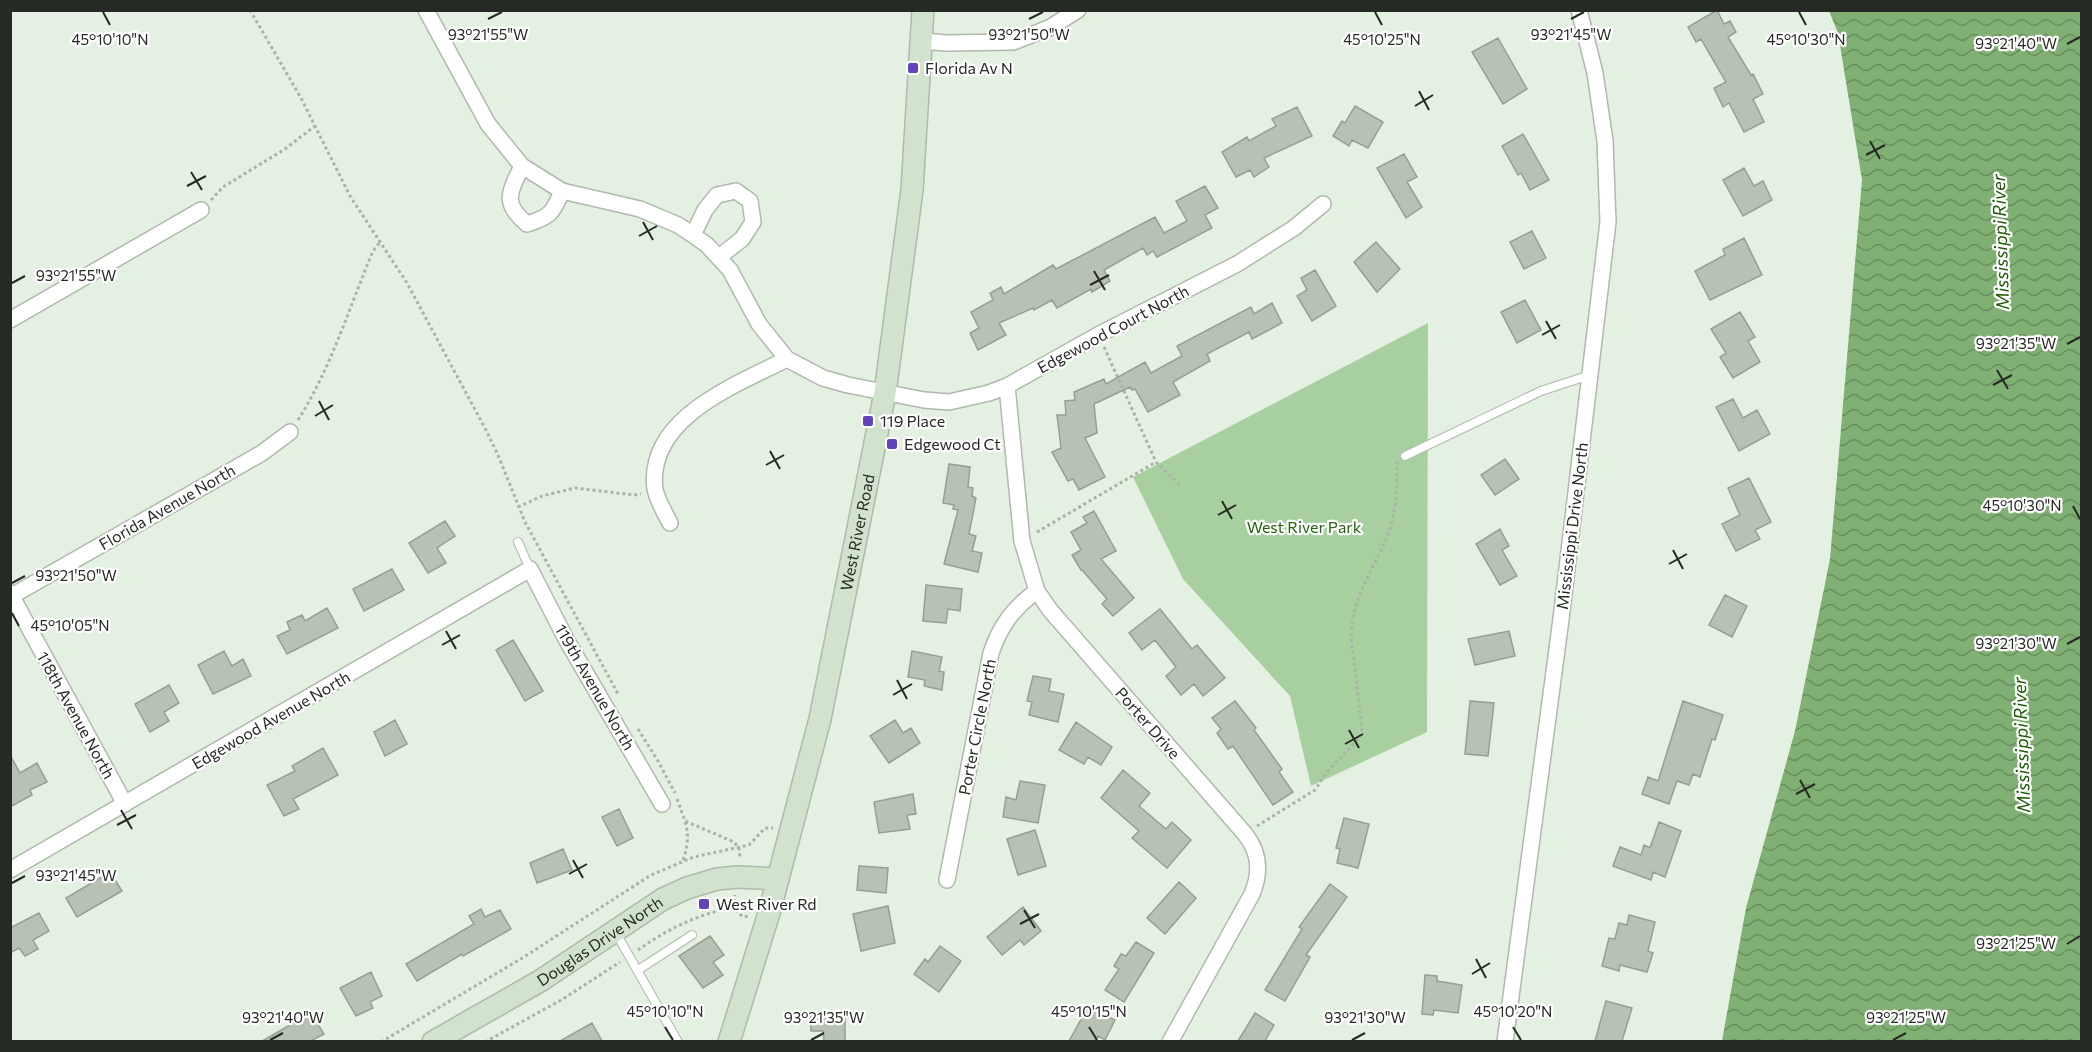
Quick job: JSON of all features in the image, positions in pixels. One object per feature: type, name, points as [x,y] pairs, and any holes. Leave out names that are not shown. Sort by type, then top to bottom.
[{"type":"main road","name":"West River Road","points":[[729,1041],[778,879],[827,686],[885,393],[912,190],[923,41],[923,10]]},
{"type":"main road","name":"Douglas Drive North","points":[[433,1041],[540,981],[663,899],[687,888],[717,879],[738,877],[778,879]]},
{"type":"street","points":[[426,10],[488,124],[522,166],[562,191],[640,209],[678,225],[693,235],[719,256],[730,270],[759,324],[787,359],[704,403],[679,424],[661,447],[655,478],[655,492],[670,523]]},
{"type":"street","points":[[923,41],[1013,42],[1049,28],[1078,10]]},
{"type":"street","name":"Mississippi Drive North","points":[[1505,1041],[1561,619],[1608,210],[1605,141],[1595,73],[1579,10]]},
{"type":"street","points":[[522,166],[509,194],[513,212],[527,224],[544,219],[554,211],[562,191]]},
{"type":"street","points":[[693,235],[705,210],[717,195],[736,191],[750,201],[753,222],[742,239],[719,256]]},
{"type":"street","name":"Edgewood Court North","points":[[787,359],[823,378],[924,400],[949,402],[989,393],[1264,249],[1323,204]]},
{"type":"street","points":[[10,320],[201,210]]},
{"type":"street","name":"Porter Drive","points":[[1006,386],[1022,541],[1037,591],[1050,610],[1245,834],[1257,854],[1258,879],[1252,894],[1170,1041]]},
{"type":"street","name":"Florida Avenue North","points":[[11,596],[262,453],[290,432]]},
{"type":"street","name":"119th Avenue North","points":[[530,569],[567,639],[662,804]]},
{"type":"street","name":"Edgewood Avenue North","points":[[10,870],[530,569]]},
{"type":"street","name":"Porter Circle North","points":[[947,880],[992,653],[998,633],[1010,614],[1037,591]]},
{"type":"street","name":"118th Avenue North","points":[[11,596],[125,804]]},
{"type":"lane","points":[[1405,456],[1541,391],[1590,375]]},
{"type":"lane","points":[[518,542],[530,569]]},
{"type":"lane","points":[[615,931],[678,1041]]},
{"type":"lane","points":[[638,970],[692,934]]},
{"type":"path","points":[[250,10],[301,98],[350,196],[407,283],[498,454],[518,507],[618,694]]},
{"type":"path","points":[[201,210],[223,187],[285,149],[315,126]]},
{"type":"path","points":[[290,432],[313,396],[344,326],[373,250],[381,241]]},
{"type":"path","points":[[1098,335],[1156,462],[1180,485]]},
{"type":"path","points":[[1245,834],[1315,790],[1327,772],[1360,737],[1362,729],[1351,636],[1352,621],[1364,582],[1389,532],[1397,496],[1396,461],[1405,456]]},
{"type":"path","points":[[1022,541],[1156,462]]},
{"type":"path","points":[[518,507],[542,496],[575,488],[634,495],[655,492]]},
{"type":"path","points":[[633,722],[668,779],[685,821],[688,830],[688,844],[683,861]]},
{"type":"path","points":[[685,821],[726,838],[739,848]]},
{"type":"path","points":[[381,1041],[524,957],[651,875],[683,861],[749,845],[765,828],[769,827]]},
{"type":"path","points":[[485,1041],[563,999],[652,940],[681,925],[712,912],[733,909],[743,917]]},
{"type":"green space","name":"West River Park","points":[[1428,323],[1427,732],[1311,786],[1290,696],[1183,579],[1133,477]]},
{"type":"water","name":"Mississippi River","points":[[1829,11],[2081,11],[2081,1041],[1722,1041],[1746,908],[1795,731],[1830,559],[1862,180],[1838,33]]},
{"type":"building","points":[[1717,10],[1724,24],[1730,21],[1736,32],[1728,37],[1751,75],[1753,74],[1763,94],[1753,99],[1764,122],[1744,132],[1729,103],[1723,107],[1714,88],[1726,82],[1701,39],[1696,42],[1688,27]]},
{"type":"building","points":[[1498,38],[1527,89],[1503,104],[1472,52]]},
{"type":"building","points":[[1355,106],[1383,122],[1368,148],[1352,140],[1349,146],[1333,136],[1342,121],[1345,123]]},
{"type":"building","points":[[1297,107],[1312,136],[1264,158],[1269,167],[1254,177],[1250,170],[1236,177],[1222,152],[1247,137],[1249,141],[1276,126],[1272,119]]},
{"type":"building","points":[[1523,134],[1549,180],[1530,190],[1521,173],[1518,175],[1502,146]]},
{"type":"building","points":[[1404,154],[1417,177],[1407,182],[1422,207],[1406,218],[1377,168]]},
{"type":"building","points":[[1744,168],[1754,186],[1763,181],[1772,200],[1743,216],[1723,180]]},
{"type":"building","points":[[1205,186],[1218,208],[1205,215],[1212,228],[1157,257],[1153,251],[1147,255],[1143,248],[1104,270],[1110,281],[1057,308],[1052,300],[1034,310],[1033,308],[999,323],[1006,335],[978,350],[970,333],[979,328],[971,312],[993,300],[990,293],[1001,287],[1004,294],[1053,265],[1056,269],[1155,217],[1164,233],[1187,221],[1176,201]]},
{"type":"building","points":[[1532,231],[1546,258],[1524,269],[1510,242]]},
{"type":"building","points":[[1744,238],[1762,275],[1710,300],[1695,271],[1725,255],[1723,249]]},
{"type":"building","points":[[1376,242],[1400,269],[1377,292],[1354,262]]},
{"type":"building","points":[[1315,270],[1336,306],[1312,321],[1297,296],[1307,290],[1301,278]]},
{"type":"building","points":[[1525,300],[1541,330],[1517,343],[1501,312]]},
{"type":"building","points":[[1272,303],[1282,323],[1252,339],[1249,332],[1207,354],[1210,361],[1173,382],[1180,395],[1148,412],[1135,389],[1132,390],[1130,387],[1094,404],[1097,433],[1085,438],[1105,477],[1079,490],[1073,479],[1068,481],[1052,452],[1061,448],[1057,415],[1066,415],[1065,401],[1075,400],[1074,392],[1104,379],[1106,384],[1145,362],[1151,373],[1182,356],[1177,346],[1251,307],[1254,314]]},
{"type":"building","points":[[1740,312],[1755,337],[1748,341],[1760,362],[1733,378],[1720,357],[1726,353],[1711,329]]},
{"type":"building","points":[[1733,399],[1743,418],[1757,410],[1770,434],[1739,451],[1716,407]]},
{"type":"building","points":[[1505,459],[1519,479],[1495,495],[1481,475]]},
{"type":"building","points":[[949,464],[970,467],[968,487],[973,488],[972,496],[976,498],[969,534],[976,536],[972,551],[982,553],[978,572],[944,564],[958,510],[953,509],[954,505],[943,503]]},
{"type":"building","points":[[1749,478],[1771,522],[1755,530],[1760,539],[1736,551],[1722,524],[1740,515],[1728,488]]},
{"type":"building","points":[[1094,511],[1116,551],[1101,559],[1134,598],[1113,616],[1102,604],[1107,599],[1081,570],[1072,555],[1081,550],[1071,532],[1087,523],[1083,517]]},
{"type":"building","points":[[445,521],[455,536],[437,548],[446,563],[428,573],[409,543]]},
{"type":"building","points":[[1500,529],[1509,546],[1502,550],[1517,576],[1500,585],[1476,544]]},
{"type":"building","points":[[392,569],[404,590],[364,611],[353,589]]},
{"type":"building","points":[[926,585],[962,589],[960,611],[948,609],[946,623],[923,621]]},
{"type":"building","points":[[1725,595],[1747,606],[1732,637],[1709,625]]},
{"type":"building","points":[[327,608],[338,628],[287,654],[277,636],[290,630],[287,622],[302,615],[305,621]]},
{"type":"building","points":[[1160,609],[1192,649],[1197,645],[1225,678],[1203,696],[1194,684],[1181,695],[1166,676],[1176,667],[1155,640],[1142,650],[1129,633]]},
{"type":"building","points":[[1509,631],[1515,656],[1475,665],[1468,639]]},
{"type":"building","points":[[513,640],[543,691],[525,701],[496,650]]},
{"type":"building","points":[[224,651],[232,666],[243,659],[251,676],[213,694],[198,665]]},
{"type":"building","points":[[912,651],[942,657],[939,671],[944,672],[942,690],[924,686],[925,680],[908,677]]},
{"type":"building","points":[[1033,676],[1051,679],[1049,691],[1064,694],[1058,722],[1029,715],[1032,702],[1027,701]]},
{"type":"building","points":[[169,685],[179,703],[164,712],[169,721],[150,732],[135,704]]},
{"type":"building","points":[[1235,701],[1256,728],[1254,730],[1282,769],[1279,772],[1293,792],[1273,805],[1233,746],[1228,749],[1217,733],[1221,729],[1212,718]]},
{"type":"building","points":[[1470,701],[1494,703],[1488,756],[1465,754]]},
{"type":"building","points":[[1683,701],[1723,715],[1715,740],[1712,739],[1700,777],[1693,774],[1689,785],[1677,781],[1669,804],[1642,794],[1648,777],[1658,781]]},
{"type":"building","points":[[395,720],[407,744],[385,756],[374,732]]},
{"type":"building","points":[[895,720],[903,733],[911,728],[920,743],[889,763],[870,736]]},
{"type":"building","points":[[1076,722],[1112,747],[1101,765],[1088,757],[1084,764],[1059,750]]},
{"type":"building","points":[[323,748],[338,775],[293,799],[299,809],[284,816],[267,785],[295,771],[292,766]]},
{"type":"building","points":[[10,755],[20,773],[37,763],[47,782],[30,790],[32,795],[10,807]]},
{"type":"building","points":[[1123,770],[1150,793],[1139,806],[1166,829],[1172,822],[1191,840],[1167,868],[1132,838],[1139,831],[1101,798]]},
{"type":"building","points":[[1020,781],[1045,785],[1038,823],[1003,817],[1006,797],[1016,800]]},
{"type":"building","points":[[913,794],[916,814],[907,815],[910,829],[879,833],[874,802]]},
{"type":"building","points":[[619,809],[633,838],[617,846],[602,817]]},
{"type":"building","points":[[1344,818],[1369,824],[1358,868],[1337,863],[1340,849],[1336,848]]},
{"type":"building","points":[[1659,822],[1681,831],[1665,877],[1653,872],[1651,880],[1613,866],[1620,847],[1641,855],[1644,845],[1650,848]]},
{"type":"building","points":[[1035,830],[1046,866],[1018,875],[1007,839]]},
{"type":"building","points":[[563,849],[572,870],[537,883],[530,863]]},
{"type":"building","points":[[859,866],[888,868],[886,893],[857,890]]},
{"type":"building","points":[[110,872],[122,891],[77,917],[66,898]]},
{"type":"building","points":[[1179,882],[1196,898],[1165,934],[1147,918]]},
{"type":"building","points":[[1330,884],[1347,897],[1306,955],[1310,957],[1285,1001],[1265,990],[1302,929],[1299,927]]},
{"type":"building","points":[[888,906],[895,943],[861,951],[853,914]]},
{"type":"building","points":[[1023,907],[1041,931],[1024,945],[1020,940],[1002,955],[987,937]]},
{"type":"building","points":[[481,909],[485,917],[500,910],[511,929],[463,956],[462,954],[417,981],[406,964],[474,924],[469,916]]},
{"type":"building","points":[[39,913],[49,931],[33,940],[38,949],[25,956],[19,948],[10,953],[10,928]]},
{"type":"building","points":[[1629,915],[1655,922],[1648,951],[1653,953],[1647,972],[1620,965],[1619,971],[1602,966],[1609,938],[1615,939],[1619,923],[1627,925]]},
{"type":"building","points":[[710,936],[724,955],[713,962],[723,975],[703,988],[679,956]]},
{"type":"building","points":[[1136,942],[1154,953],[1124,1002],[1105,990],[1119,969],[1114,966],[1121,954],[1126,956]]},
{"type":"building","points":[[940,946],[961,961],[939,992],[914,974],[925,959],[928,962]]},
{"type":"building","points":[[371,972],[382,996],[370,1002],[373,1008],[356,1016],[340,988]]},
{"type":"building","points":[[1425,975],[1437,976],[1437,981],[1462,985],[1458,1013],[1434,1010],[1433,1015],[1422,1014]]},
{"type":"building","points":[[1606,1001],[1632,1008],[1622,1041],[1595,1041]]},
{"type":"building","points":[[1088,1007],[1115,1020],[1105,1040],[1098,1036],[1095,1041],[1069,1041]]},
{"type":"building","points":[[311,1013],[324,1034],[311,1041],[262,1041]]},
{"type":"building","points":[[1255,1013],[1274,1025],[1265,1041],[1238,1041]]},
{"type":"building","points":[[810,1015],[845,1015],[845,1041],[824,1041],[823,1031],[811,1031]]},
{"type":"building","points":[[592,1023],[602,1041],[560,1041]]},
{"type":"place","name":"Florida Av N","points":[[913,68]]},
{"type":"place","name":"119 Place","points":[[868,421]]},
{"type":"place","name":"Edgewood Ct","points":[[892,444]]},
{"type":"place","name":"West River Rd","points":[[704,904]]}]
